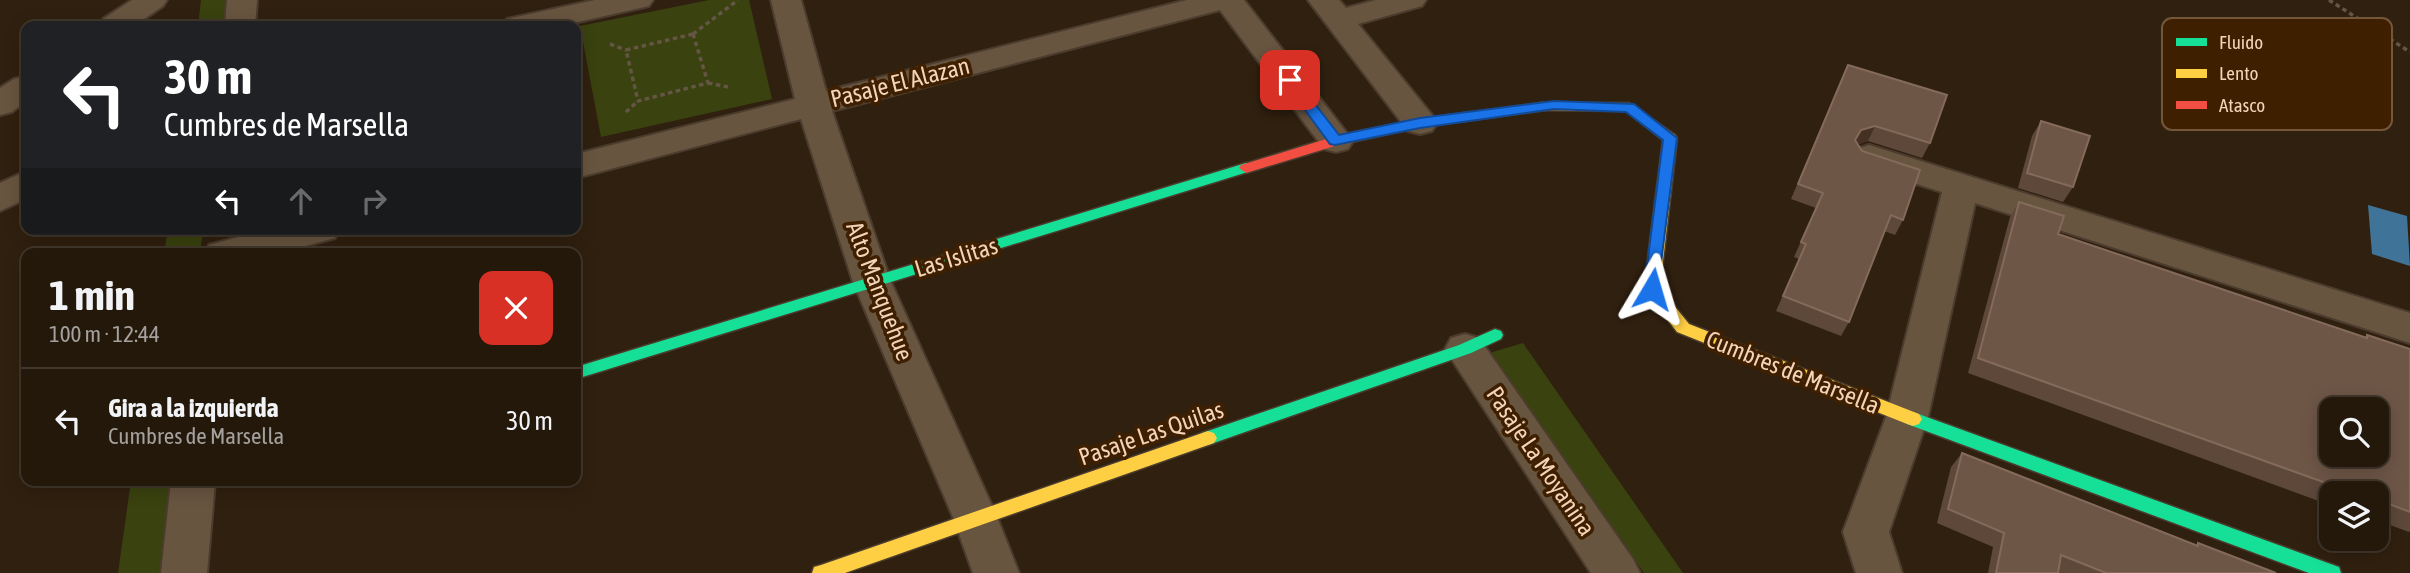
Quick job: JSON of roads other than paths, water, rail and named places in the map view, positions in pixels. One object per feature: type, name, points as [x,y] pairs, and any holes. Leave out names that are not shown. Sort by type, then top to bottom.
[{"type":"street","points":[[122,21],[155,0]]},
{"type":"street","points":[[150,21],[155,0]]},
{"type":"street","points":[[240,21],[242,0]]},
{"type":"street","points":[[541,21],[638,0]]},
{"type":"street","name":"Alto Manquehue","points":[[786,0],[813,105],[872,282],[975,517],[996,573]]},
{"type":"street","name":"Pasaje El Alazan","points":[[581,165],[1226,0],[1335,141]]},
{"type":"street","points":[[1331,10],[1411,0]]},
{"type":"street","points":[[1331,10],[1420,123]]},
{"type":"street","points":[[0,104],[21,89]]},
{"type":"street","name":"Cumbres de Marsella","points":[[1335,141],[1420,123],[1554,105],[1629,107],[1670,138],[1652,289],[1683,328],[1908,417],[2332,573]]},
{"type":"street","name":"Las Islitas","points":[[581,371],[1335,141]]},
{"type":"street","points":[[1867,156],[2410,328]]},
{"type":"street","points":[[0,199],[21,186]]},
{"type":"street","name":"Cumbres de Marsella","points":[[1879,573],[1866,532],[1908,417],[1961,186]]},
{"type":"street","points":[[246,248],[297,235]]},
{"type":"street","name":"Pasaje Las Quilas","points":[[821,573],[1480,342]]},
{"type":"street","name":"Pasaje La Moyanina","points":[[1480,342],[1617,573]]},
{"type":"street","points":[[184,573],[203,486]]},
{"type":"water","points":[[2368,205],[2407,216],[2410,266],[2372,254]]}]
